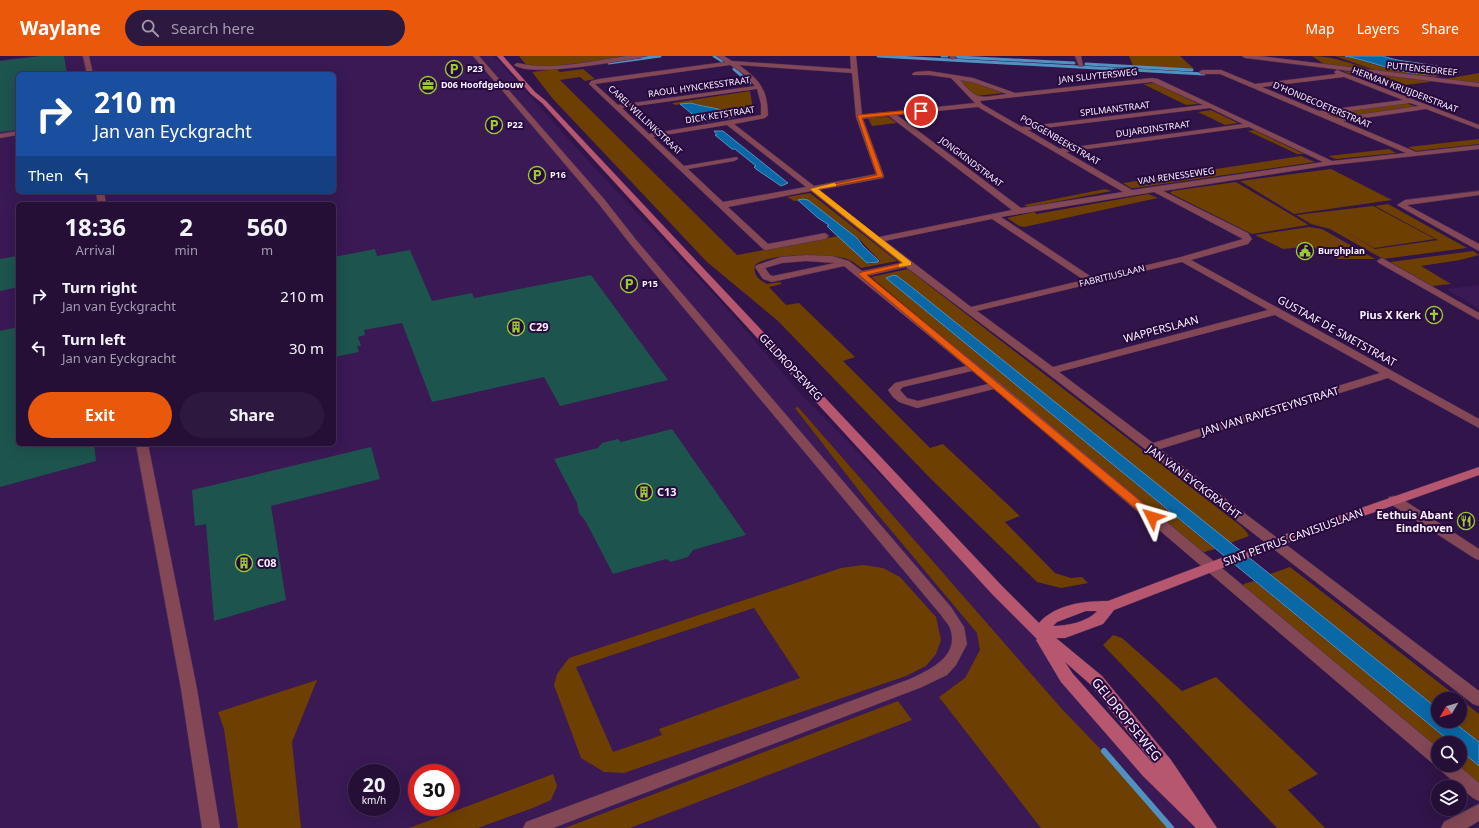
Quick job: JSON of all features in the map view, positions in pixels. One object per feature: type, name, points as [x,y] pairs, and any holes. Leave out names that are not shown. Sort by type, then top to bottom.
[{"type":"main road","name":"GELDROPSEWEG","points":[[500,56],[987,580],[1039,632],[1067,678],[1149,771],[1204,824]]},
{"type":"main road","name":"GELDROPSEWEG","points":[[507,56],[517,65],[540,92],[544,102]]},
{"type":"main road","name":"SINT PETRUS CANISIUSLAAN","points":[[1039,632],[1065,632],[1098,620],[1109,606],[1274,543],[1479,471]]},
{"type":"street","points":[[86,56],[90,72]]},
{"type":"street","points":[[476,56],[601,201],[634,243],[946,612],[957,627],[959,644],[951,660],[941,671],[916,682],[532,828]]},
{"type":"street","points":[[517,65],[535,68],[556,67],[641,56]]},
{"type":"street","points":[[720,56],[746,73],[760,87]]},
{"type":"street","points":[[723,205],[880,176],[859,116],[853,56]]},
{"type":"street","points":[[1078,56],[1081,66]]},
{"type":"street","name":"PUTTENSEDREEF","points":[[1245,56],[1479,85]]},
{"type":"street","points":[[1308,56],[1326,67]]},
{"type":"street","points":[[732,63],[854,71]]},
{"type":"street","name":"CAREL WILLINKSTRAAT","points":[[732,63],[594,82],[592,84],[723,205],[766,247],[825,236]]},
{"type":"street","name":"HERMAN KRUIJDERSTRAAT","points":[[1326,67],[1342,75],[1479,127]]},
{"type":"street","name":"D'HONDECOETERSTRAAT","points":[[1202,72],[1221,72],[1417,155]]},
{"type":"street","points":[[915,74],[928,73],[973,80],[1015,95]]},
{"type":"street","points":[[1254,86],[1342,75]]},
{"type":"street","name":"POGGENBEEKSTRAAT","points":[[956,77],[954,80],[977,102],[1131,192]]},
{"type":"street","name":"JAN SLUYTERSWEG","points":[[859,116],[891,114],[1015,95],[1152,80],[1158,81],[1331,163]]},
{"type":"street","name":"RAOUL HYNCKESSTRAAT","points":[[617,107],[760,87]]},
{"type":"street","name":"DICK KETSTRAAT","points":[[648,136],[758,118],[765,115],[765,102],[760,87]]},
{"type":"street","points":[[1318,113],[1409,101]]},
{"type":"street","name":"SPILMANSTRAAT","points":[[1021,129],[1211,106]]},
{"type":"street","points":[[1335,120],[1426,107]]},
{"type":"street","name":"JONGKINDSTRAAT","points":[[891,114],[1019,211]]},
{"type":"street","name":"JAN VAN EYCKGRACHT","points":[[729,123],[908,264],[1051,371],[1478,699]]},
{"type":"street","name":"DUJARDINSTRAAT","points":[[1059,151],[1249,124]]},
{"type":"street","points":[[0,136],[16,133]]},
{"type":"street","name":"VAN RENESSEWEG","points":[[878,240],[996,217],[1019,211],[1131,192],[1331,163],[1479,148]]},
{"type":"street","name":"CAREL WILLINKSTRAAT","points":[[683,168],[734,159]]},
{"type":"street","name":"FABRITIUSLAAN","points":[[969,310],[1182,259],[1248,240],[1245,235],[1154,189]]},
{"type":"street","points":[[1479,193],[1405,202],[1401,204],[1402,207],[1479,248]]},
{"type":"street","points":[[996,217],[1092,280]]},
{"type":"street","points":[[846,263],[772,279],[766,277],[760,267],[781,260],[806,258],[832,259],[846,263],[862,274],[1218,565],[1431,752]]},
{"type":"street","name":"GUSTAAF DE SMETSTRAAT","points":[[1182,259],[1479,424]]},
{"type":"street","points":[[1382,261],[1479,317]]},
{"type":"street","points":[[862,274],[908,264]]},
{"type":"street","name":"WAPPERSLAAN","points":[[1051,371],[1277,311]]},
{"type":"street","points":[[974,366],[899,386],[894,390],[896,395],[902,400],[917,405],[996,385]]},
{"type":"street","name":"JAN VAN RAVESTEYNSTRAAT","points":[[1150,448],[1389,374]]},
{"type":"street","points":[[142,446],[189,689],[211,828]]},
{"type":"street","points":[[1394,500],[1479,555]]},
{"type":"street","points":[[1454,772],[1479,793]]},
{"type":"street","points":[[1450,828],[1479,812]]},
{"type":"shaded area","points":[[28,56],[494,56],[592,165],[723,304],[800,393],[1050,648],[1213,828],[0,828],[0,60]]},
{"type":"shaded area","points":[[519,56],[632,56],[549,67],[527,66]]},
{"type":"shaded area","points":[[1129,56],[1180,56],[1194,69],[1133,66]]},
{"type":"shaded area","points":[[1312,56],[1337,59],[1377,72],[1327,66]]},
{"type":"shaded area","points":[[1335,56],[1353,58],[1383,67],[1419,73],[1445,71],[1446,69],[1443,67],[1461,72],[1434,77],[1380,72]]},
{"type":"shaded area","points":[[556,69],[560,72],[583,69],[595,79],[585,81],[580,77],[560,80],[737,255],[838,236],[868,264],[880,261],[859,239],[808,200],[794,201],[787,197],[810,193],[897,261],[861,268],[855,263],[843,258],[811,255],[784,256],[762,261],[755,265],[755,272],[761,281],[767,284],[780,282],[782,284],[769,287],[786,305],[799,303],[855,357],[843,361],[930,448],[943,444],[1020,516],[1005,522],[1055,573],[1071,578],[1082,577],[1088,583],[1061,588],[1037,582],[931,479],[778,321],[707,262],[553,99],[532,72]]},
{"type":"shaded area","points":[[1343,71],[1430,80],[1430,82],[1396,86],[1366,75],[1354,76]]},
{"type":"shaded area","points":[[1479,73],[1479,83],[1445,79]]},
{"type":"shaded area","points":[[964,79],[1003,93],[976,96],[959,80]]},
{"type":"shaded area","points":[[1154,83],[1199,104],[1186,105],[1143,84]]},
{"type":"shaded area","points":[[750,91],[753,109],[729,112],[691,103],[675,105],[672,103]]},
{"type":"shaded area","points":[[1406,103],[1417,107],[1337,118],[1327,114]]},
{"type":"shaded area","points":[[1211,110],[1238,123],[1225,125],[1198,112]]},
{"type":"shaded area","points":[[888,117],[897,123],[872,126],[868,118]]},
{"type":"shaded area","points":[[1254,130],[1304,154],[1297,154],[1248,131]]},
{"type":"shaded area","points":[[1479,139],[1479,144],[1416,151],[1408,147]]},
{"type":"shaded area","points":[[1389,149],[1396,153],[1336,159],[1328,156]]},
{"type":"shaded area","points":[[1301,156],[1315,162],[1135,188],[1131,188],[1123,183]]},
{"type":"shaded area","points":[[1331,169],[1392,200],[1294,214],[1240,181]]},
{"type":"shaded area","points":[[1236,182],[1308,225],[1252,234],[1170,193],[1172,191]]},
{"type":"shaded area","points":[[1105,189],[1112,191],[1028,207],[1024,205]]},
{"type":"shaded area","points":[[1148,194],[1158,198],[1024,227],[1019,226],[1007,218],[1034,212],[1037,214]]},
{"type":"shaded area","points":[[1388,204],[1467,248],[1383,259],[1330,229],[1311,224],[1296,215],[1373,206],[1435,239],[1374,248],[1339,228],[1375,249],[1438,240],[1375,206]]},
{"type":"shaded area","points":[[1309,227],[1322,229],[1375,259],[1338,259],[1311,246],[1283,249],[1255,235]]},
{"type":"shaded area","points":[[1473,251],[1479,255],[1460,260],[1421,266],[1451,284],[1432,286],[1390,262]]},
{"type":"shaded area","points":[[908,269],[1241,526],[1249,536],[1230,543],[909,285],[897,276],[886,278],[1215,549],[1204,552],[1200,550],[871,277]]},
{"type":"shaded area","points":[[1479,285],[1479,309],[1446,289]]},
{"type":"shaded area","points":[[798,407],[1061,708],[1107,756],[1170,828],[1041,828],[939,697],[965,678],[980,650],[977,633],[874,510],[795,408]]},
{"type":"shaded area","points":[[863,565],[883,568],[900,577],[936,617],[941,640],[936,654],[926,666],[906,676],[624,773],[604,772],[581,758],[554,685],[557,674],[569,658],[841,568]],"holes":[[[754,608],[800,678],[659,729],[662,735],[613,752],[576,667]]]},
{"type":"shaded area","points":[[1290,567],[1451,692],[1431,692],[1431,703],[1270,574]]},
{"type":"shaded area","points":[[1254,581],[1431,726],[1431,728],[1434,728],[1443,736],[1431,736],[1431,745],[1242,587],[1244,584]]},
{"type":"shaded area","points":[[1113,635],[1122,638],[1182,691],[1216,677],[1318,774],[1288,790],[1325,828],[1277,828],[1103,645]]},
{"type":"shaded area","points":[[317,680],[292,742],[301,828],[238,828],[224,729],[218,712]]},
{"type":"shaded area","points":[[898,701],[912,720],[630,828],[565,828]]},
{"type":"shaded area","points":[[1467,705],[1479,714],[1479,742],[1461,728],[1467,728]]},
{"type":"shaded area","points":[[1467,756],[1479,766],[1479,786],[1462,772],[1467,772]]},
{"type":"shaded area","points":[[553,774],[557,786],[551,800],[478,828],[409,828],[441,816],[460,816],[460,809]]},
{"type":"water","points":[[1345,56],[1382,56],[1397,60],[1438,66],[1446,69],[1445,71],[1420,74],[1395,70]]},
{"type":"water","points":[[691,103],[719,109],[735,117],[702,122],[680,104]]},
{"type":"water","points":[[714,131],[723,131],[788,183],[781,186],[756,169],[754,167],[756,166],[715,135],[717,135]]},
{"type":"water","points":[[798,200],[808,200],[857,238],[879,261],[867,263],[827,226],[829,225],[818,218]]},
{"type":"water","points":[[894,275],[909,285],[1431,703],[1431,726],[886,278]]},
{"type":"water","points":[[1434,728],[1461,728],[1479,742],[1479,766],[1467,756],[1467,736],[1443,736]]},
{"type":"building","points":[[41,56],[64,56],[67,72],[16,72],[16,130],[0,132],[0,61]]},
{"type":"building","name":"C29","points":[[375,249],[377,256],[410,250],[432,301],[472,293],[474,298],[591,275],[668,380],[560,406],[544,377],[432,402],[402,323],[364,330],[365,335],[358,337],[361,346],[357,346],[359,352],[336,357],[336,257]]},
{"type":"building","points":[[16,256],[16,287],[0,291],[0,259]]},
{"type":"building","points":[[16,327],[16,446],[94,446],[96,461],[0,487],[0,331]]},
{"type":"building","name":"C13","points":[[672,429],[746,535],[693,550],[688,557],[671,562],[666,559],[613,574],[586,522],[579,513],[577,503],[554,459],[598,448],[602,443],[618,439],[621,442]]},
{"type":"building","name":"C08","points":[[371,447],[380,479],[271,506],[286,600],[214,621],[206,524],[195,526],[192,490]]},
{"type":"waterway","points":[[609,63],[660,56]]},
{"type":"waterway","points":[[714,56],[722,61]]},
{"type":"waterway","points":[[878,56],[1204,74]]},
{"type":"waterway","points":[[942,56],[947,56]]},
{"type":"waterway","points":[[957,57],[1074,63]]},
{"type":"waterway","points":[[1086,64],[1192,70]]},
{"type":"waterway","points":[[734,69],[750,83]]},
{"type":"waterway","points":[[1104,751],[1171,828]]},
{"type":"slow traffic","points":[[834,185],[814,189],[908,264],[902,265]]},
{"type":"place","name":"P23","points":[[454,69]]},
{"type":"place","name":"D06 Hoofdgebouw","points":[[428,85]]},
{"type":"place","name":"P22","points":[[494,125]]},
{"type":"place","name":"P16","points":[[537,175]]},
{"type":"place","name":"Burghplan","points":[[1305,251]]},
{"type":"place","name":"P15","points":[[629,284]]},
{"type":"place","name":"Pius X Kerk","points":[[1434,315]]},
{"type":"place","name":"C29","points":[[516,327]]},
{"type":"place","name":"C13","points":[[644,492]]},
{"type":"place","name":"Eethuis Abant Eindhoven","points":[[1466,521]]},
{"type":"place","name":"C08","points":[[244,563]]},
{"type":"route","points":[[921,111],[859,116],[880,176],[814,189],[908,264],[862,274],[1152,517]]}]
